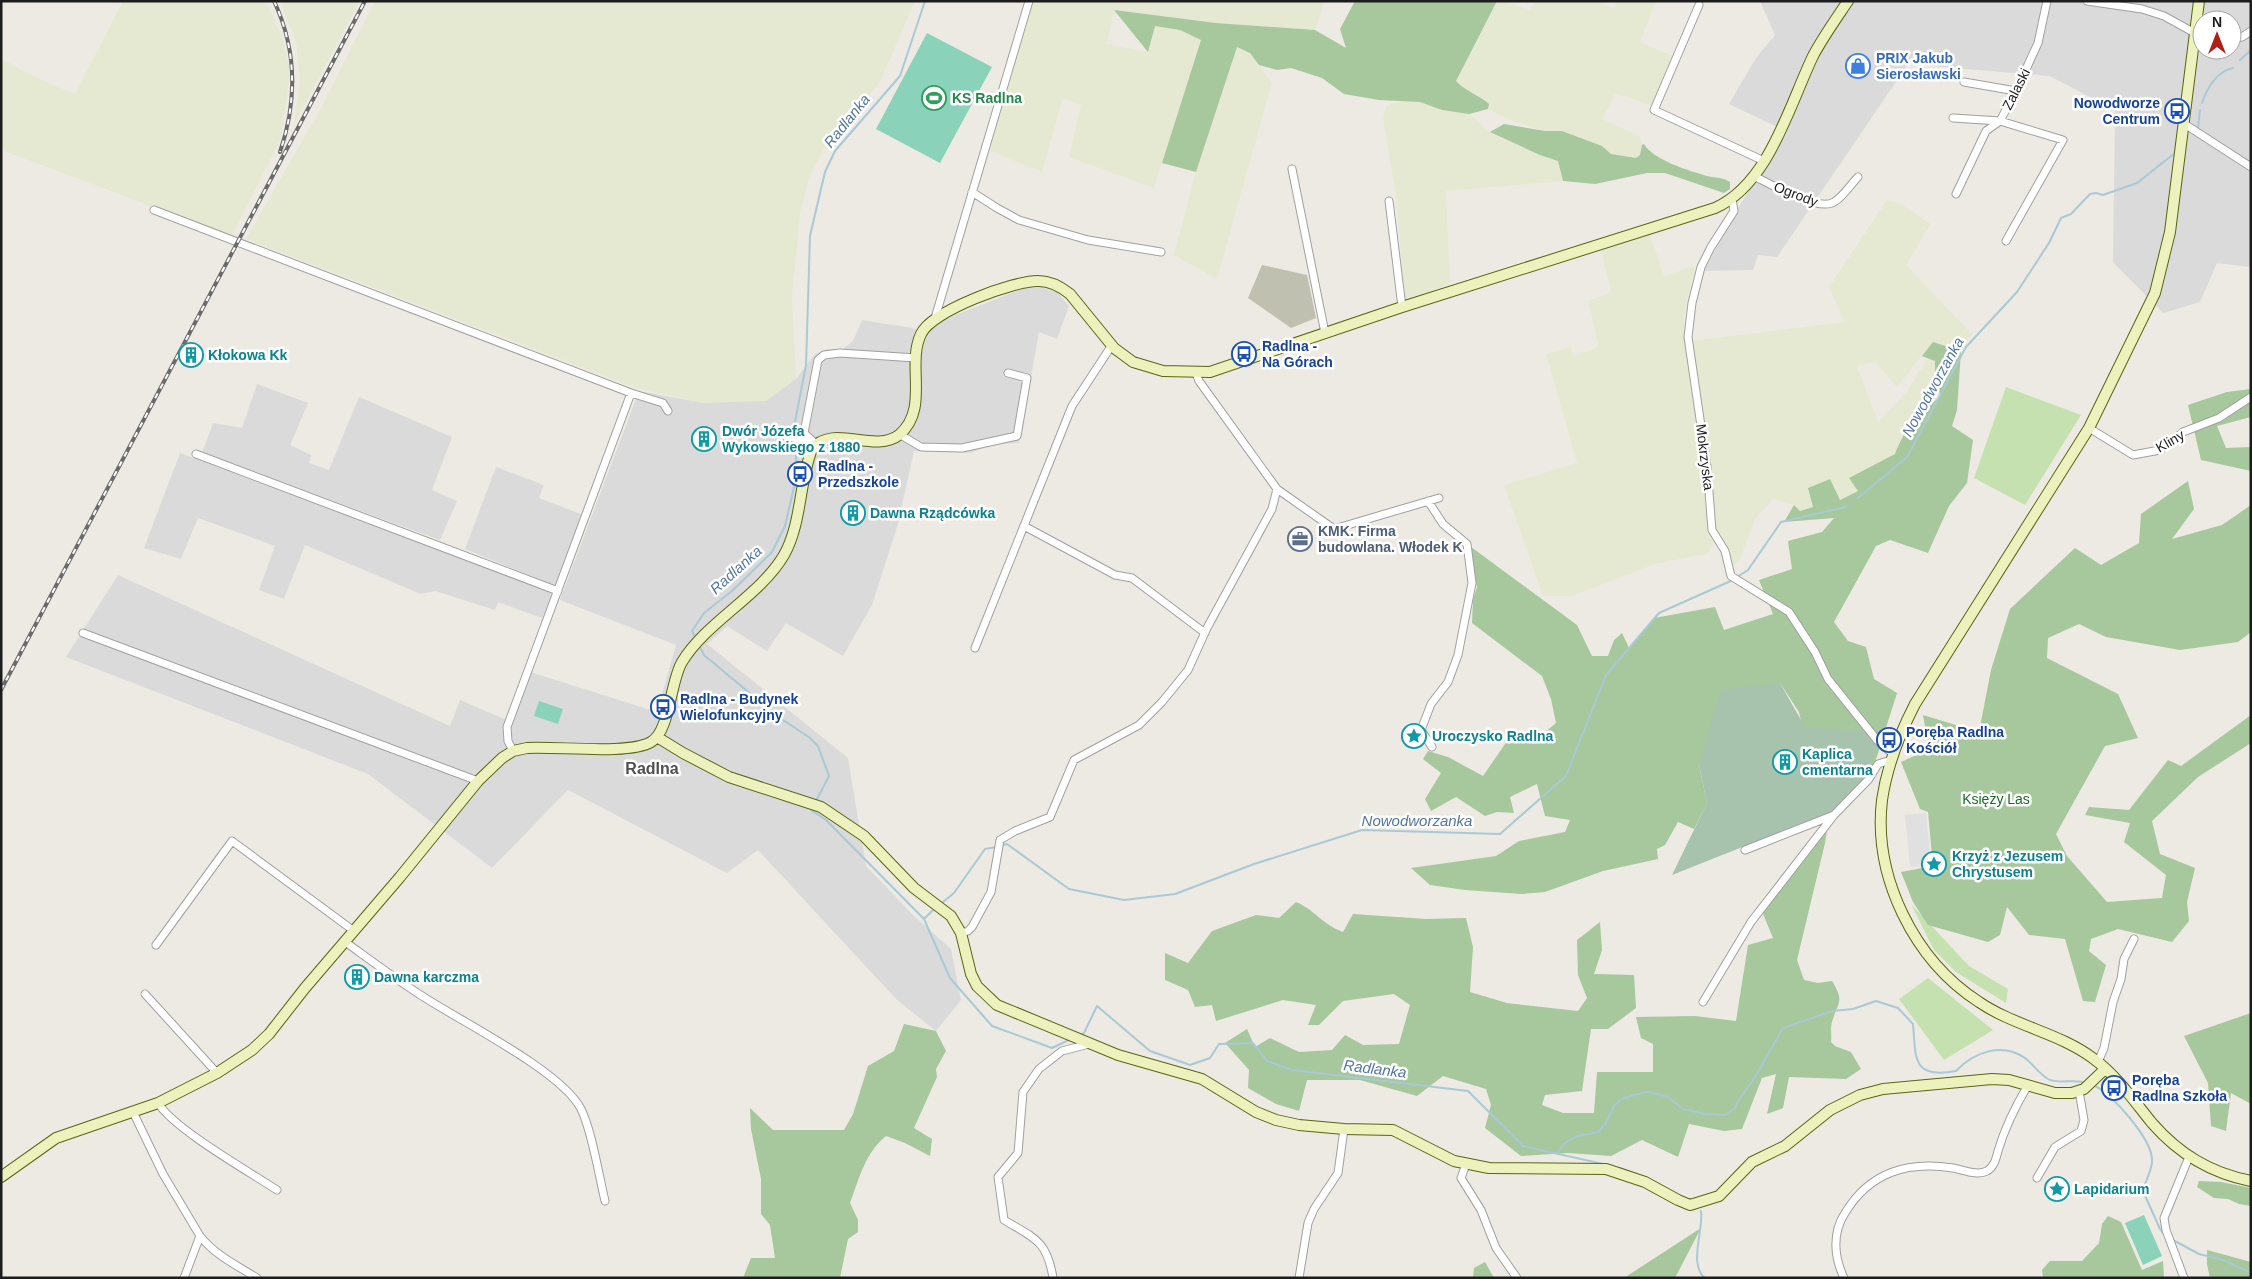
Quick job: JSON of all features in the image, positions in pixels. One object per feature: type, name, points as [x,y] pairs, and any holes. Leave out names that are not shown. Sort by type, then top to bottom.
[{"type":"street","points":[[935,318],[1029,1]]},
{"type":"street","points":[[1,1177],[56,1138],[158,1103],[217,1073],[252,1050],[269,1034],[344,941],[478,782],[502,758],[513,751],[541,747],[623,748],[650,743],[657,737],[662,729],[675,677],[682,661],[693,647],[757,586],[784,555],[796,518],[808,463],[816,444],[830,439],[884,441],[899,434],[907,425],[915,407],[916,358],[920,335],[928,323],[935,318],[953,308],[1023,282],[1045,281],[1062,288],[1070,294],[1123,356],[1148,367],[1164,371],[1196,373],[1236,364],[1402,306],[1715,208],[1743,191],[1764,161],[1784,124],[1814,55],[1848,1]]},
{"type":"street","name":"Zalaski","points":[[1956,194],[1986,131],[2000,121],[2016,91],[2038,43],[2047,1]]},
{"type":"street","points":[[2087,1],[2150,11],[2164,16],[2192,32]]},
{"type":"street","points":[[1699,5],[1654,110],[1764,161]]},
{"type":"street","points":[[2195,60],[2184,123],[2175,203],[2161,274],[2145,314],[2089,428],[1928,681],[1906,722],[1892,757],[1885,785],[1881,816],[1885,860],[1898,904],[1924,950],[1952,981],[1978,1002],[1995,1012],[2078,1049],[2102,1065],[2166,1138],[2189,1157],[2222,1174],[2251,1181]]},
{"type":"street","points":[[1964,82],[2016,91]]},
{"type":"street","points":[[1954,118],[2000,121],[2063,140],[2006,241]]},
{"type":"street","points":[[2184,123],[2251,167]]},
{"type":"street","points":[[1292,169],[1325,333]]},
{"type":"street","name":"Ogrody","points":[[1754,176],[1794,195],[1824,205],[1835,202],[1858,176]]},
{"type":"street","points":[[972,192],[1019,220],[1088,240],[1161,252]]},
{"type":"street","name":"Mokrzyska","points":[[1732,199],[1734,211],[1710,248],[1701,267],[1692,303],[1688,337],[1707,467],[1712,530],[1725,551],[1731,576],[1789,612],[1815,652],[1828,679],[1876,740],[1892,757]]},
{"type":"street","points":[[1390,201],[1402,306]]},
{"type":"street","points":[[154,210],[631,393],[663,403],[668,411]]},
{"type":"street","points":[[975,648],[1072,406],[1112,345]]},
{"type":"street","points":[[816,444],[804,433],[818,360],[824,354],[840,353],[916,358]]},
{"type":"street","points":[[899,434],[921,447],[962,448],[1017,436],[1027,378],[1008,373]]},
{"type":"street","points":[[1196,373],[1199,381],[1277,489],[1334,528],[1439,498]]},
{"type":"street","points":[[513,751],[508,741],[507,727],[631,393]]},
{"type":"street","name":"Kliny","points":[[2089,428],[2133,455],[2160,450],[2183,432],[2219,418],[2251,397]]},
{"type":"street","points":[[2236,407],[2251,405]]},
{"type":"street","points":[[766,431],[816,444]]},
{"type":"street","points":[[196,454],[558,591]]},
{"type":"street","points":[[961,933],[968,931],[972,927],[991,892],[1000,840],[1015,831],[1050,817],[1074,760],[1139,725],[1162,702],[1188,670],[1205,633],[1272,509],[1277,489]]},
{"type":"street","points":[[1428,501],[1443,524],[1467,544],[1472,583],[1458,655],[1448,682],[1430,704],[1421,730],[1432,747]]},
{"type":"street","points":[[1024,526],[1115,575],[1132,578],[1205,633]]},
{"type":"street","points":[[83,634],[478,782]]},
{"type":"street","points":[[657,737],[729,777],[814,804],[864,836],[914,888],[951,916],[961,933],[971,974],[978,986],[997,1005],[1118,1055],[1202,1079],[1256,1112],[1276,1120],[1299,1125],[1344,1129],[1393,1130],[1454,1161],[1489,1168],[1606,1169],[1646,1182],[1690,1205],[1719,1196],[1752,1162],[1785,1146],[1830,1110],[1860,1095],[1883,1088],[1992,1079],[2009,1080],[2055,1093],[2072,1093],[2082,1090],[2093,1080],[2102,1065],[2112,1002],[2121,978],[2124,959],[2134,939]]},
{"type":"street","points":[[1703,1002],[1751,922],[1834,815],[1869,779],[1878,764],[1892,757]]},
{"type":"street","points":[[1745,850],[1834,815]]},
{"type":"street","points":[[156,945],[232,841],[354,931]]},
{"type":"street","points":[[344,941],[419,994],[524,1059],[568,1092],[581,1108],[586,1122],[605,1201]]},
{"type":"street","points":[[145,994],[217,1073]]},
{"type":"street","points":[[1053,1278],[1050,1258],[1038,1241],[1004,1220],[998,1177],[1018,1152],[1023,1092],[1039,1069],[1062,1051],[1085,1042]]},
{"type":"street","points":[[1844,1278],[1838,1266],[1835,1240],[1839,1221],[1852,1201],[1867,1185],[1887,1174],[1910,1168],[1935,1166],[1976,1173],[1987,1171],[1994,1164],[2008,1120],[2028,1086]]},
{"type":"street","points":[[2037,1178],[2055,1147],[2081,1131],[2084,1120],[2082,1090]]},
{"type":"street","points":[[158,1103],[166,1114],[174,1120],[277,1190]]},
{"type":"street","points":[[133,1112],[163,1174],[200,1236],[208,1246],[222,1257],[256,1278]]},
{"type":"street","points":[[1299,1278],[1308,1223],[1314,1209],[1338,1173],[1344,1129]]},
{"type":"street","points":[[2184,1278],[2166,1233],[2164,1218],[2189,1157]]},
{"type":"street","points":[[1466,1164],[1461,1178],[1481,1210],[1496,1248],[1517,1278]]},
{"type":"street","points":[[184,1278],[200,1236]]},
{"type":"shaded area","points":[[123,1],[266,1],[283,40],[290,70],[286,102],[280,141],[232,236],[1,150],[1,59],[41,80],[75,94]]},
{"type":"shaded area","points":[[280,1],[360,1],[294,124],[300,81],[296,42]]},
{"type":"shaded area","points":[[375,1],[915,1],[879,84],[832,133],[809,178],[800,214],[792,297],[796,379],[766,401],[704,403],[636,388],[246,239],[320,110]]},
{"type":"shaded area","points":[[1033,1],[1325,1],[1315,30],[1216,23],[1114,10],[1107,44],[1148,52],[1155,26],[1180,30],[1201,40],[1154,188],[1069,157],[1081,105],[1063,98],[1042,172],[990,151]]},
{"type":"shaded area","points":[[1497,1],[1504,1],[1530,10],[1534,1],[1594,1],[1614,8],[1617,1],[1656,1],[1640,42],[1673,56],[1652,106],[1616,93],[1602,119],[1640,136],[1642,145],[1640,155],[1636,158],[1611,154],[1602,146],[1562,131],[1545,131],[1513,121],[1488,109],[1489,104],[1484,99],[1461,87],[1456,81]]},
{"type":"shaded area","points":[[1760,1],[2251,1],[2251,267],[2217,263],[2200,302],[2163,313],[2113,262],[2115,110],[2050,76],[1908,64],[1777,257],[1758,255],[1753,270],[1704,271],[1732,218],[1786,131],[1729,104],[1756,58],[1775,35]]},
{"type":"shaded area","points":[[1236,47],[1250,53],[1272,83],[1217,279],[1174,255],[1196,172]]},
{"type":"shaded area","points":[[1402,101],[1420,102],[1442,110],[1469,114],[1490,132],[1540,155],[1558,161],[1563,181],[1446,191],[1450,284],[1404,301],[1397,201],[1383,118],[1386,106]]},
{"type":"shaded area","points":[[1887,200],[1901,204],[1931,224],[1906,265],[1972,334],[1961,347],[1961,351],[1933,342],[1897,387],[1875,362],[1857,366],[1878,422],[1907,391],[1928,358],[1935,361],[1935,382],[1941,394],[1900,439],[1895,454],[1850,478],[1858,490],[1840,500],[1829,479],[1813,507],[1800,511],[1794,505],[1773,499],[1755,519],[1740,560],[1732,567],[1727,549],[1715,527],[1710,462],[1691,341],[1844,322],[1829,287]]},
{"type":"shaded area","points":[[1650,234],[1664,276],[1695,266],[1684,314],[1684,333],[1709,532],[1715,544],[1706,554],[1655,564],[1572,596],[1543,596],[1504,485],[1577,463],[1546,354],[1571,347],[1573,356],[1599,347],[1588,301],[1611,292],[1601,250]]},
{"type":"shaded area","points":[[1262,265],[1307,275],[1316,318],[1291,328],[1248,298]]},
{"type":"shaded area","points":[[1041,287],[1058,293],[1069,306],[1057,339],[1039,332],[1019,443],[996,444],[970,453],[914,451],[897,527],[872,605],[843,656],[786,623],[767,651],[727,626],[707,644],[848,758],[866,866],[913,915],[951,949],[961,1000],[936,1031],[897,1000],[758,850],[727,873],[568,790],[492,868],[368,774],[66,657],[118,575],[450,726],[460,700],[509,721],[527,671],[657,712],[676,645],[560,600],[639,391],[704,403],[796,379],[815,354],[827,349],[843,349],[853,341],[862,320],[912,328],[927,334],[943,320],[1022,289]]},
{"type":"shaded area","points":[[257,384],[308,403],[290,445],[311,455],[309,463],[329,470],[359,397],[452,437],[432,490],[457,501],[440,540],[202,453],[213,423],[242,428]]},
{"type":"shaded area","points":[[180,453],[553,593],[542,618],[498,602],[495,610],[435,591],[421,594],[305,545],[284,599],[259,590],[275,546],[198,518],[181,559],[144,548]]},
{"type":"shaded area","points":[[496,467],[544,485],[539,498],[583,515],[556,586],[465,549]]},
{"type":"shaded area","points":[[1926,813],[1931,865],[1910,867],[1905,815]]},
{"type":"green space","points":[[1355,1],[1497,1],[1456,81],[1489,104],[1488,109],[1469,114],[1442,110],[1420,102],[1379,100],[1344,94],[1322,78],[1291,68],[1277,70],[1259,65],[1250,53],[1237,47],[1196,172],[1162,163],[1201,40],[1180,30],[1155,26],[1148,52],[1114,10],[1216,23],[1315,30],[1346,48],[1340,29]]},
{"type":"green space","name":"KS Radlna","points":[[927,33],[992,67],[940,163],[876,129]]},
{"type":"green space","points":[[1504,124],[1545,131],[1562,131],[1602,146],[1611,154],[1636,158],[1640,155],[1642,145],[1644,144],[1663,160],[1707,176],[1727,180],[1730,182],[1730,189],[1724,193],[1665,173],[1647,173],[1595,184],[1563,181],[1558,161],[1540,155],[1490,132]]},
{"type":"green space","points":[[1933,342],[1961,351],[1957,410],[1952,426],[1973,440],[1967,483],[1949,506],[1928,553],[1890,540],[1876,546],[1834,622],[1848,641],[1866,647],[1874,679],[1897,693],[1872,772],[1861,772],[1802,726],[1799,712],[1780,683],[1699,765],[1707,803],[1694,829],[1678,822],[1665,845],[1657,849],[1658,859],[1603,871],[1545,892],[1522,894],[1465,890],[1430,885],[1411,868],[1496,856],[1519,841],[1565,832],[1570,820],[1545,816],[1537,784],[1510,797],[1514,813],[1497,812],[1485,816],[1456,797],[1431,811],[1425,799],[1441,773],[1423,759],[1428,751],[1448,757],[1483,776],[1514,731],[1536,740],[1556,723],[1551,699],[1542,676],[1472,623],[1473,600],[1477,587],[1467,544],[1577,625],[1592,656],[1608,656],[1614,640],[1622,633],[1629,648],[1654,618],[1715,607],[1724,630],[1773,614],[1759,580],[1792,569],[1788,541],[1822,532],[1834,518],[1784,522],[1794,505],[1800,511],[1813,507],[1808,488],[1830,479],[1840,500],[1858,491],[1849,478],[1895,454],[1908,429],[1941,396],[1935,382],[1935,361],[1922,356]]},
{"type":"green space","points":[[2006,387],[2081,415],[2025,505],[1974,478]]},
{"type":"green space","points":[[2251,389],[2251,417],[2217,426],[2226,448],[2251,447],[2251,471],[2201,460],[2188,405],[2227,392]]},
{"type":"green space","name":"Księży Las","points":[[2188,481],[2194,509],[2172,539],[2222,525],[2251,505],[2251,632],[2238,642],[2180,650],[2106,637],[2079,624],[2048,638],[2047,658],[2118,694],[2138,738],[2105,746],[2056,834],[2067,856],[2107,902],[2162,898],[2166,875],[2124,842],[2130,823],[2085,815],[2089,807],[2129,810],[2168,760],[2181,766],[2251,715],[2251,743],[2198,777],[2152,821],[2160,854],[2195,868],[2187,902],[2189,921],[2172,942],[2118,929],[2091,939],[2089,951],[2106,965],[2095,1002],[2083,1001],[2065,939],[2029,935],[2007,907],[2000,935],[1988,942],[1928,925],[1913,902],[1901,872],[1933,866],[1928,812],[1920,809],[1901,762],[1929,749],[1923,715],[1979,732],[1991,670],[2010,609],[2075,548],[2101,565],[2139,543],[2141,514]]},
{"type":"green space","points":[[1780,683],[1805,727],[1883,732],[1864,781],[1833,811],[1672,875],[1707,803],[1699,765],[1721,690]]},
{"type":"green space","points":[[539,701],[563,709],[558,724],[534,716]]},
{"type":"green space","points":[[1827,831],[1797,960],[1804,980],[1818,983],[1832,981],[1838,993],[1839,1002],[1831,1024],[1831,1042],[1835,1046],[1851,1052],[1861,1069],[1846,1079],[1789,1077],[1783,1108],[1767,1114],[1776,1074],[1762,1078],[1742,1129],[1724,1131],[1689,1124],[1678,1157],[1642,1140],[1611,1156],[1568,1153],[1521,1156],[1485,1128],[1491,1105],[1486,1089],[1443,1076],[1417,1096],[1360,1080],[1307,1080],[1299,1111],[1276,1104],[1248,1088],[1249,1070],[1225,1043],[1247,1029],[1255,1047],[1270,1038],[1299,1052],[1332,1050],[1345,1035],[1363,1045],[1399,1044],[1410,1005],[1394,994],[1343,1001],[1319,1025],[1308,1025],[1316,1005],[1283,1000],[1216,1021],[1212,1005],[1195,1007],[1188,990],[1165,980],[1165,953],[1188,963],[1212,931],[1256,915],[1279,918],[1296,902],[1343,932],[1353,914],[1426,919],[1466,918],[1473,947],[1470,992],[1507,1003],[1578,1011],[1587,998],[1578,975],[1577,940],[1600,922],[1602,950],[1594,974],[1634,975],[1636,1008],[1608,1029],[1591,1029],[1582,1091],[1545,1095],[1542,1105],[1563,1113],[1594,1113],[1597,1072],[1653,1072],[1653,1044],[1641,1038],[1636,1017],[1695,1016],[1736,1021],[1748,945],[1773,938],[1761,909]]},
{"type":"green space","points":[[1911,904],[1969,966],[2008,989],[2006,1003],[1956,972],[1934,950]]},
{"type":"green space","points":[[1928,978],[1993,1030],[1944,1060],[1899,999]]},
{"type":"green space","points":[[2251,1013],[2251,1104],[2231,1093],[2226,1131],[2211,1126],[2208,1083],[2184,1036]]},
{"type":"green space","points":[[904,1024],[936,1031],[946,1051],[936,1069],[937,1077],[914,1128],[932,1139],[930,1156],[886,1136],[873,1150],[850,1203],[858,1220],[858,1232],[848,1239],[840,1278],[743,1278],[751,1258],[775,1258],[770,1225],[761,1214],[761,1179],[751,1129],[750,1108],[773,1130],[844,1130],[853,1114],[868,1066],[894,1051]]},
{"type":"green space","points":[[2199,1181],[2221,1182],[2251,1188],[2251,1206],[2239,1204],[2228,1199],[2214,1198],[2197,1187]]},
{"type":"green space","points":[[2144,1215],[2162,1256],[2143,1265],[2125,1223]]},
{"type":"green space","points":[[2108,1216],[2121,1222],[2142,1270],[2163,1261],[2164,1278],[2043,1278],[2042,1270],[2050,1261],[2082,1261],[2099,1243],[2102,1224]]},
{"type":"green space","points":[[1701,1228],[1675,1278],[1624,1278],[1627,1276]]},
{"type":"green space","points":[[2207,1250],[2251,1262],[2251,1278],[2210,1278]]},
{"type":"green space","points":[[1485,1262],[1494,1278],[1473,1278],[1474,1268]]},
{"type":"waterway","name":"Radlanka","points":[[795,436],[794,427],[806,365],[810,236],[825,172],[835,151],[900,76],[925,1]]},
{"type":"waterway","name":"Nowodworzanka","points":[[2242,58],[2251,50]]},
{"type":"waterway","name":"Nowodworzanka","points":[[2202,103],[2217,76],[2233,68]]},
{"type":"waterway","name":"Nowodworzanka","points":[[2198,128],[2200,110]]},
{"type":"waterway","name":"Nowodworzanka","points":[[1858,498],[1907,457],[1966,347],[2017,292],[2049,243],[2061,218],[2071,214],[2090,194],[2103,195],[2137,183],[2175,153]]},
{"type":"waterway","name":"Radlanka","points":[[696,639],[692,631],[704,613],[732,591],[772,552],[785,526],[797,474],[795,440]]},
{"type":"waterway","name":"Nowodworzanka","points":[[1737,577],[1748,570],[1781,522],[1846,507]]},
{"type":"waterway","name":"Nowodworzanka","points":[[1002,845],[1007,844],[1069,889],[1124,900],[1175,894],[1254,864],[1362,830],[1500,834],[1566,776],[1606,675],[1659,613],[1733,580]]},
{"type":"waterway","name":"Radlanka","points":[[699,645],[704,655],[777,716],[810,738],[818,746],[829,776],[816,801]]},
{"type":"waterway","points":[[812,807],[811,810],[826,820],[924,919],[950,978],[992,1026],[1052,1048],[1069,1040]]},
{"type":"waterway","name":"Nowodworzanka","points":[[943,902],[954,893],[985,849],[996,847]]},
{"type":"waterway","points":[[924,919],[933,910]]},
{"type":"waterway","points":[[1557,1153],[1565,1143],[1577,1136],[1598,1132],[1605,1125],[1614,1106],[1621,1099],[1642,1093],[1649,1092],[1668,1097],[1683,1109],[1705,1114],[1726,1115],[1735,1108],[1783,1028],[1832,1011],[1853,1009],[1876,1001],[1898,1008],[1913,1024],[1916,1056],[1919,1064],[1931,1072],[1956,1071],[1963,1064],[1980,1054],[1998,1050],[2016,1053],[2025,1058],[2052,1081],[2086,1083]]},
{"type":"waterway","name":"Radlanka","points":[[1080,1035],[1084,1033],[1097,1006],[1150,1051],[1190,1065],[1210,1058],[1219,1044],[1253,1043],[1267,1061],[1292,1070],[1468,1091],[1523,1146],[1603,1164]]},
{"type":"waterway","points":[[2093,1085],[2101,1089],[2120,1107],[2146,1141],[2152,1161],[2143,1191],[2160,1229],[2166,1237]]},
{"type":"waterway","name":"Radlanka","points":[[1620,1168],[1636,1174]]},
{"type":"waterway","points":[[1701,1211],[1697,1256],[1700,1272],[1705,1278]]},
{"type":"waterway","points":[[2173,1240],[2199,1254],[2223,1260],[2251,1273]]},
{"type":"railway","points":[[274,1],[287,38],[292,76],[292,95],[286,133],[280,152]]},
{"type":"railway","points":[[1,690],[365,1]]},
{"type":"place","name":"PRIX Jakub Sierosławski","points":[[1858,66]]},
{"type":"place","name":"KS Radlna","points":[[934,98]]},
{"type":"place","name":"Nowodworze Centrum","points":[[2177,111]]},
{"type":"place","name":"Radlna - Na Górach","points":[[1244,354]]},
{"type":"place","name":"Kłokowa Kk","points":[[191,355]]},
{"type":"place","name":"Dwór Józefa Wykowskiego z 1880","points":[[704,439]]},
{"type":"place","name":"Radlna - Przedszkole","points":[[800,474]]},
{"type":"place","name":"Dawna Rządcówka","points":[[853,513]]},
{"type":"place","name":"KMK. Firma budowlana. Włodek K","points":[[1300,539]]},
{"type":"place","name":"Radlna - Budynek Wielofunkcyjny","points":[[663,707]]},
{"type":"place","name":"Uroczysko Radlna","points":[[1414,736]]},
{"type":"place","name":"Poręba Radlna Kościół","points":[[1889,740]]},
{"type":"place","name":"Kaplica cmentarna","points":[[1785,762]]},
{"type":"place","name":"Krzyż z Jezusem Chrystusem","points":[[1934,864]]},
{"type":"place","name":"Dawna karczma","points":[[357,977]]},
{"type":"place","name":"Poręba Radlna Szkoła","points":[[2114,1088]]},
{"type":"place","name":"Lapidarium","points":[[2057,1189]]},
{"type":"district","name":"Radlna","points":[[652,768]]}]
